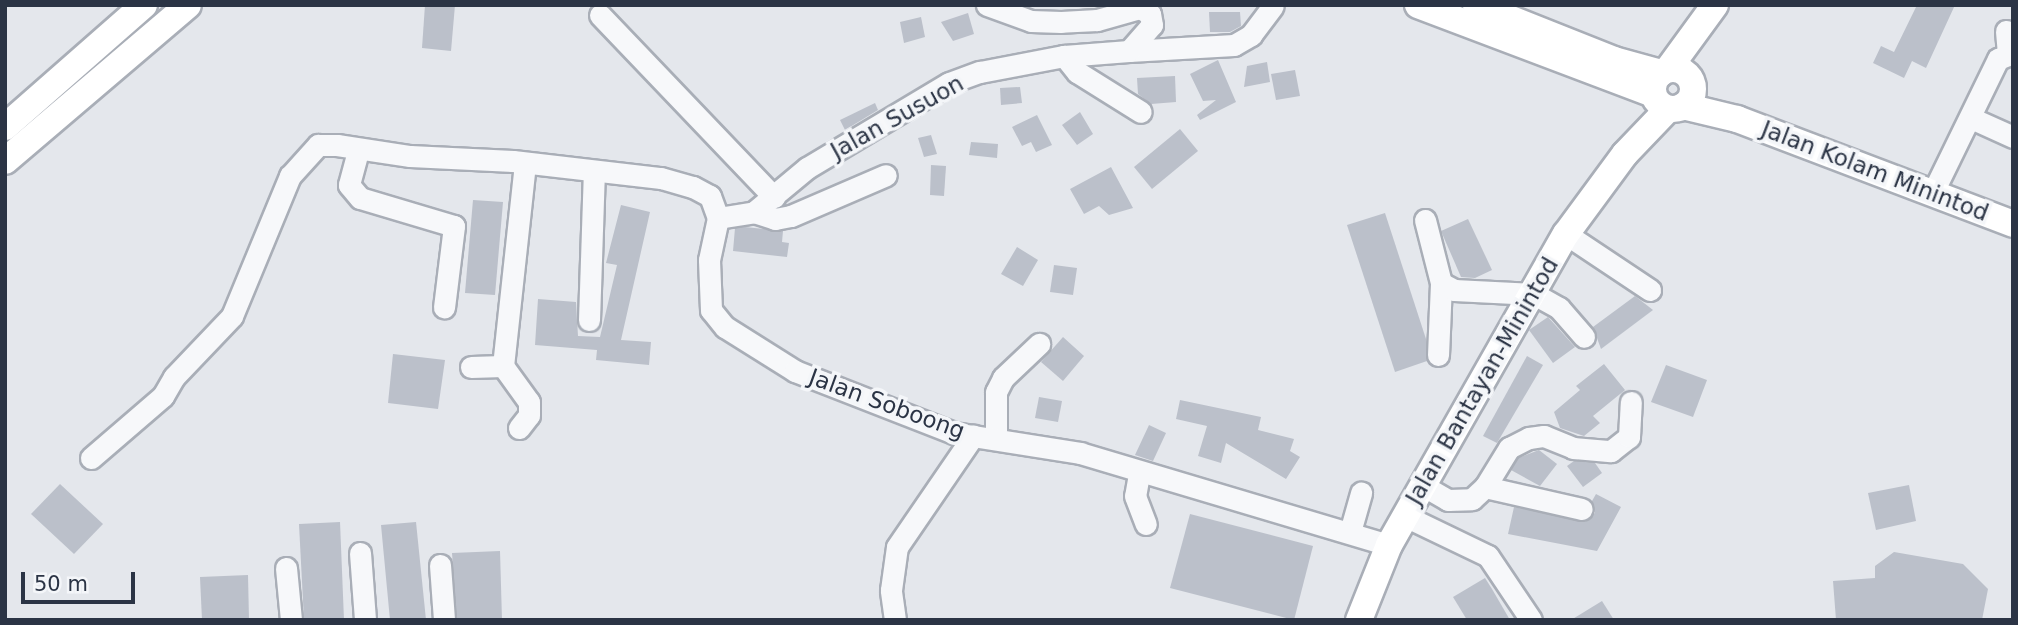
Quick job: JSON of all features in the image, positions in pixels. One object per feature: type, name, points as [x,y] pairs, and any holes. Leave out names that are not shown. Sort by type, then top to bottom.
[{"type":"main road","points":[[5,127],[144,5]]},
{"type":"main road","points":[[5,161],[188,5]]},
{"type":"main road","points":[[1418,5],[1624,83],[1671,89]]},
{"type":"main road","points":[[1476,5],[1614,60],[1671,89]]},
{"type":"main road","points":[[1671,89],[1699,31],[1715,5]]},
{"type":"main road","points":[[1624,83],[1640,100],[1640,123]]},
{"type":"main road","name":"Jalan Kolam Minintod","points":[[1671,89],[1737,119],[2013,224]]},
{"type":"main road","name":"Jalan Bantayan-Minintod","points":[[1625,154],[1640,123],[1671,89]]},
{"type":"main road","name":"Jalan Bantayan-Minintod","points":[[1359,620],[1389,545],[1566,234],[1671,89]]},
{"type":"street","points":[[986,5],[1031,21],[1062,22],[1097,20],[1140,8],[1150,14],[1152,25],[1129,51]]},
{"type":"street","name":"Jalan Susuon","points":[[718,218],[754,212],[807,168],[948,83],[980,72],[1064,56],[1129,51],[1241,52],[1273,6]]},
{"type":"street","points":[[600,15],[774,197]]},
{"type":"street","points":[[1933,192],[1944,162],[1971,118],[1998,59],[2010,53],[2006,31]]},
{"type":"street","points":[[1064,56],[1088,81],[1141,112]]},
{"type":"street","points":[[1971,118],[2013,137]]},
{"type":"street","points":[[147,426],[174,377],[232,316],[290,176],[307,154],[318,145],[661,178],[692,187],[710,197],[718,218]]},
{"type":"street","points":[[358,150],[349,185],[360,198],[454,226],[444,307]]},
{"type":"street","points":[[519,428],[528,415],[529,402],[503,366],[525,163]]},
{"type":"street","points":[[589,320],[594,172]]},
{"type":"street","points":[[754,212],[775,219],[791,216],[886,175]]},
{"type":"street","name":"Jalan Soboong","points":[[718,218],[708,286],[711,310],[725,327],[795,371],[954,433],[1080,453],[1139,474],[1389,545]]},
{"type":"street","points":[[1425,220],[1441,283],[1438,355]]},
{"type":"street","points":[[1566,234],[1650,290]]},
{"type":"street","points":[[1441,283],[1454,290],[1534,294],[1559,308],[1584,337]]},
{"type":"street","points":[[996,439],[996,392],[1003,379],[1039,344]]},
{"type":"street","points":[[471,367],[503,366]]},
{"type":"street","points":[[91,458],[163,396]]},
{"type":"street","points":[[1422,485],[1448,500],[1472,499],[1485,487],[1498,460],[1509,448],[1529,438],[1544,436],[1573,448],[1611,451],[1629,437],[1631,402]]},
{"type":"street","points":[[895,620],[891,590],[897,547],[973,436]]},
{"type":"street","points":[[1139,474],[1135,496],[1146,524]]},
{"type":"street","points":[[1485,487],[1582,509]]},
{"type":"street","points":[[1350,532],[1361,493]]},
{"type":"street","points":[[1405,516],[1488,556],[1531,620]]},
{"type":"street","points":[[360,553],[365,620]]},
{"type":"street","points":[[440,565],[444,620]]},
{"type":"street","points":[[286,568],[291,620]]},
{"type":"building","points":[[425,5],[455,5],[451,51],[422,48]]},
{"type":"building","points":[[1917,5],[1955,5],[1926,68],[1912,61],[1904,78],[1873,63],[1881,46],[1894,52]]},
{"type":"building","points":[[1209,12],[1240,12],[1241,26],[1230,32],[1210,32]]},
{"type":"building","points":[[968,13],[974,34],[953,41],[941,22]]},
{"type":"building","points":[[921,17],[925,37],[904,43],[900,22]]},
{"type":"building","points":[[1218,60],[1236,102],[1200,120],[1197,115],[1216,100],[1203,101],[1190,74]]},
{"type":"building","points":[[1267,62],[1270,82],[1244,87],[1247,66]]},
{"type":"building","points":[[1295,70],[1300,96],[1276,100],[1271,74]]},
{"type":"building","points":[[1175,76],[1176,102],[1151,104],[1138,94],[1137,78]]},
{"type":"building","points":[[1020,87],[1022,103],[1001,105],[1000,88]]},
{"type":"building","points":[[875,103],[878,110],[845,130],[840,120]]},
{"type":"building","points":[[1080,112],[1093,134],[1077,145],[1062,125]]},
{"type":"building","points":[[1037,115],[1052,145],[1036,152],[1031,142],[1022,146],[1012,127]]},
{"type":"building","points":[[1180,129],[1198,151],[1152,189],[1134,167]]},
{"type":"building","points":[[931,135],[937,154],[924,157],[918,138]]},
{"type":"building","points":[[971,142],[998,144],[997,158],[969,155]]},
{"type":"building","points":[[931,165],[946,166],[944,196],[930,195]]},
{"type":"building","points":[[1111,167],[1133,208],[1109,215],[1099,206],[1084,214],[1070,189]]},
{"type":"building","points":[[473,200],[503,202],[495,295],[465,293]]},
{"type":"building","points":[[621,205],[650,212],[621,340],[651,342],[649,365],[596,360],[597,350],[535,345],[538,299],[576,302],[578,336],[600,337],[617,265],[606,263]]},
{"type":"building","points":[[1385,213],[1426,339],[1427,361],[1395,372],[1347,225]]},
{"type":"building","points":[[1468,219],[1492,270],[1475,278],[1461,277],[1441,231]]},
{"type":"building","points":[[735,228],[783,231],[782,242],[789,243],[787,257],[733,251]]},
{"type":"building","points":[[1017,247],[1038,260],[1023,286],[1001,274]]},
{"type":"building","points":[[1054,265],[1077,268],[1073,295],[1050,292]]},
{"type":"building","points":[[1635,296],[1653,310],[1601,349],[1593,327]]},
{"type":"building","points":[[1548,317],[1575,347],[1553,363],[1529,330]]},
{"type":"building","points":[[1063,337],[1084,356],[1063,381],[1041,362]]},
{"type":"building","points":[[393,354],[445,360],[438,409],[388,403]]},
{"type":"building","points":[[1527,356],[1543,365],[1497,443],[1483,436]]},
{"type":"building","points":[[1604,364],[1625,390],[1593,416],[1600,423],[1584,436],[1560,428],[1554,412],[1580,390],[1576,386]]},
{"type":"building","points":[[1666,365],[1707,380],[1693,417],[1651,402]]},
{"type":"building","points":[[1039,397],[1062,401],[1058,422],[1035,418]]},
{"type":"building","points":[[1180,400],[1261,417],[1258,430],[1294,439],[1290,451],[1300,457],[1286,479],[1226,443],[1221,463],[1198,456],[1207,426],[1176,419]]},
{"type":"building","points":[[1149,425],[1166,433],[1153,461],[1135,455]]},
{"type":"building","points":[[1539,450],[1557,464],[1540,486],[1511,470],[1518,458]]},
{"type":"building","points":[[1574,461],[1595,463],[1602,473],[1583,487],[1567,466]]},
{"type":"building","points":[[60,484],[103,524],[74,554],[31,514]]},
{"type":"building","points":[[1909,485],[1916,521],[1876,530],[1868,493]]},
{"type":"building","points":[[1596,494],[1621,507],[1597,551],[1508,534],[1514,507],[1585,522],[1595,513],[1592,501]]},
{"type":"building","points":[[1190,514],[1313,546],[1294,620],[1170,588]]},
{"type":"building","points":[[340,522],[344,620],[304,620],[299,524]]},
{"type":"building","points":[[416,522],[426,620],[390,620],[381,525]]},
{"type":"building","points":[[500,551],[502,620],[457,620],[452,553]]},
{"type":"building","points":[[1894,552],[1963,564],[1988,589],[1982,620],[1836,620],[1833,581],[1875,578],[1875,566]]},
{"type":"building","points":[[248,575],[249,620],[202,620],[200,577]]},
{"type":"building","points":[[1485,578],[1510,620],[1467,620],[1453,597]]},
{"type":"building","points":[[1602,601],[1614,620],[1571,620]]}]
